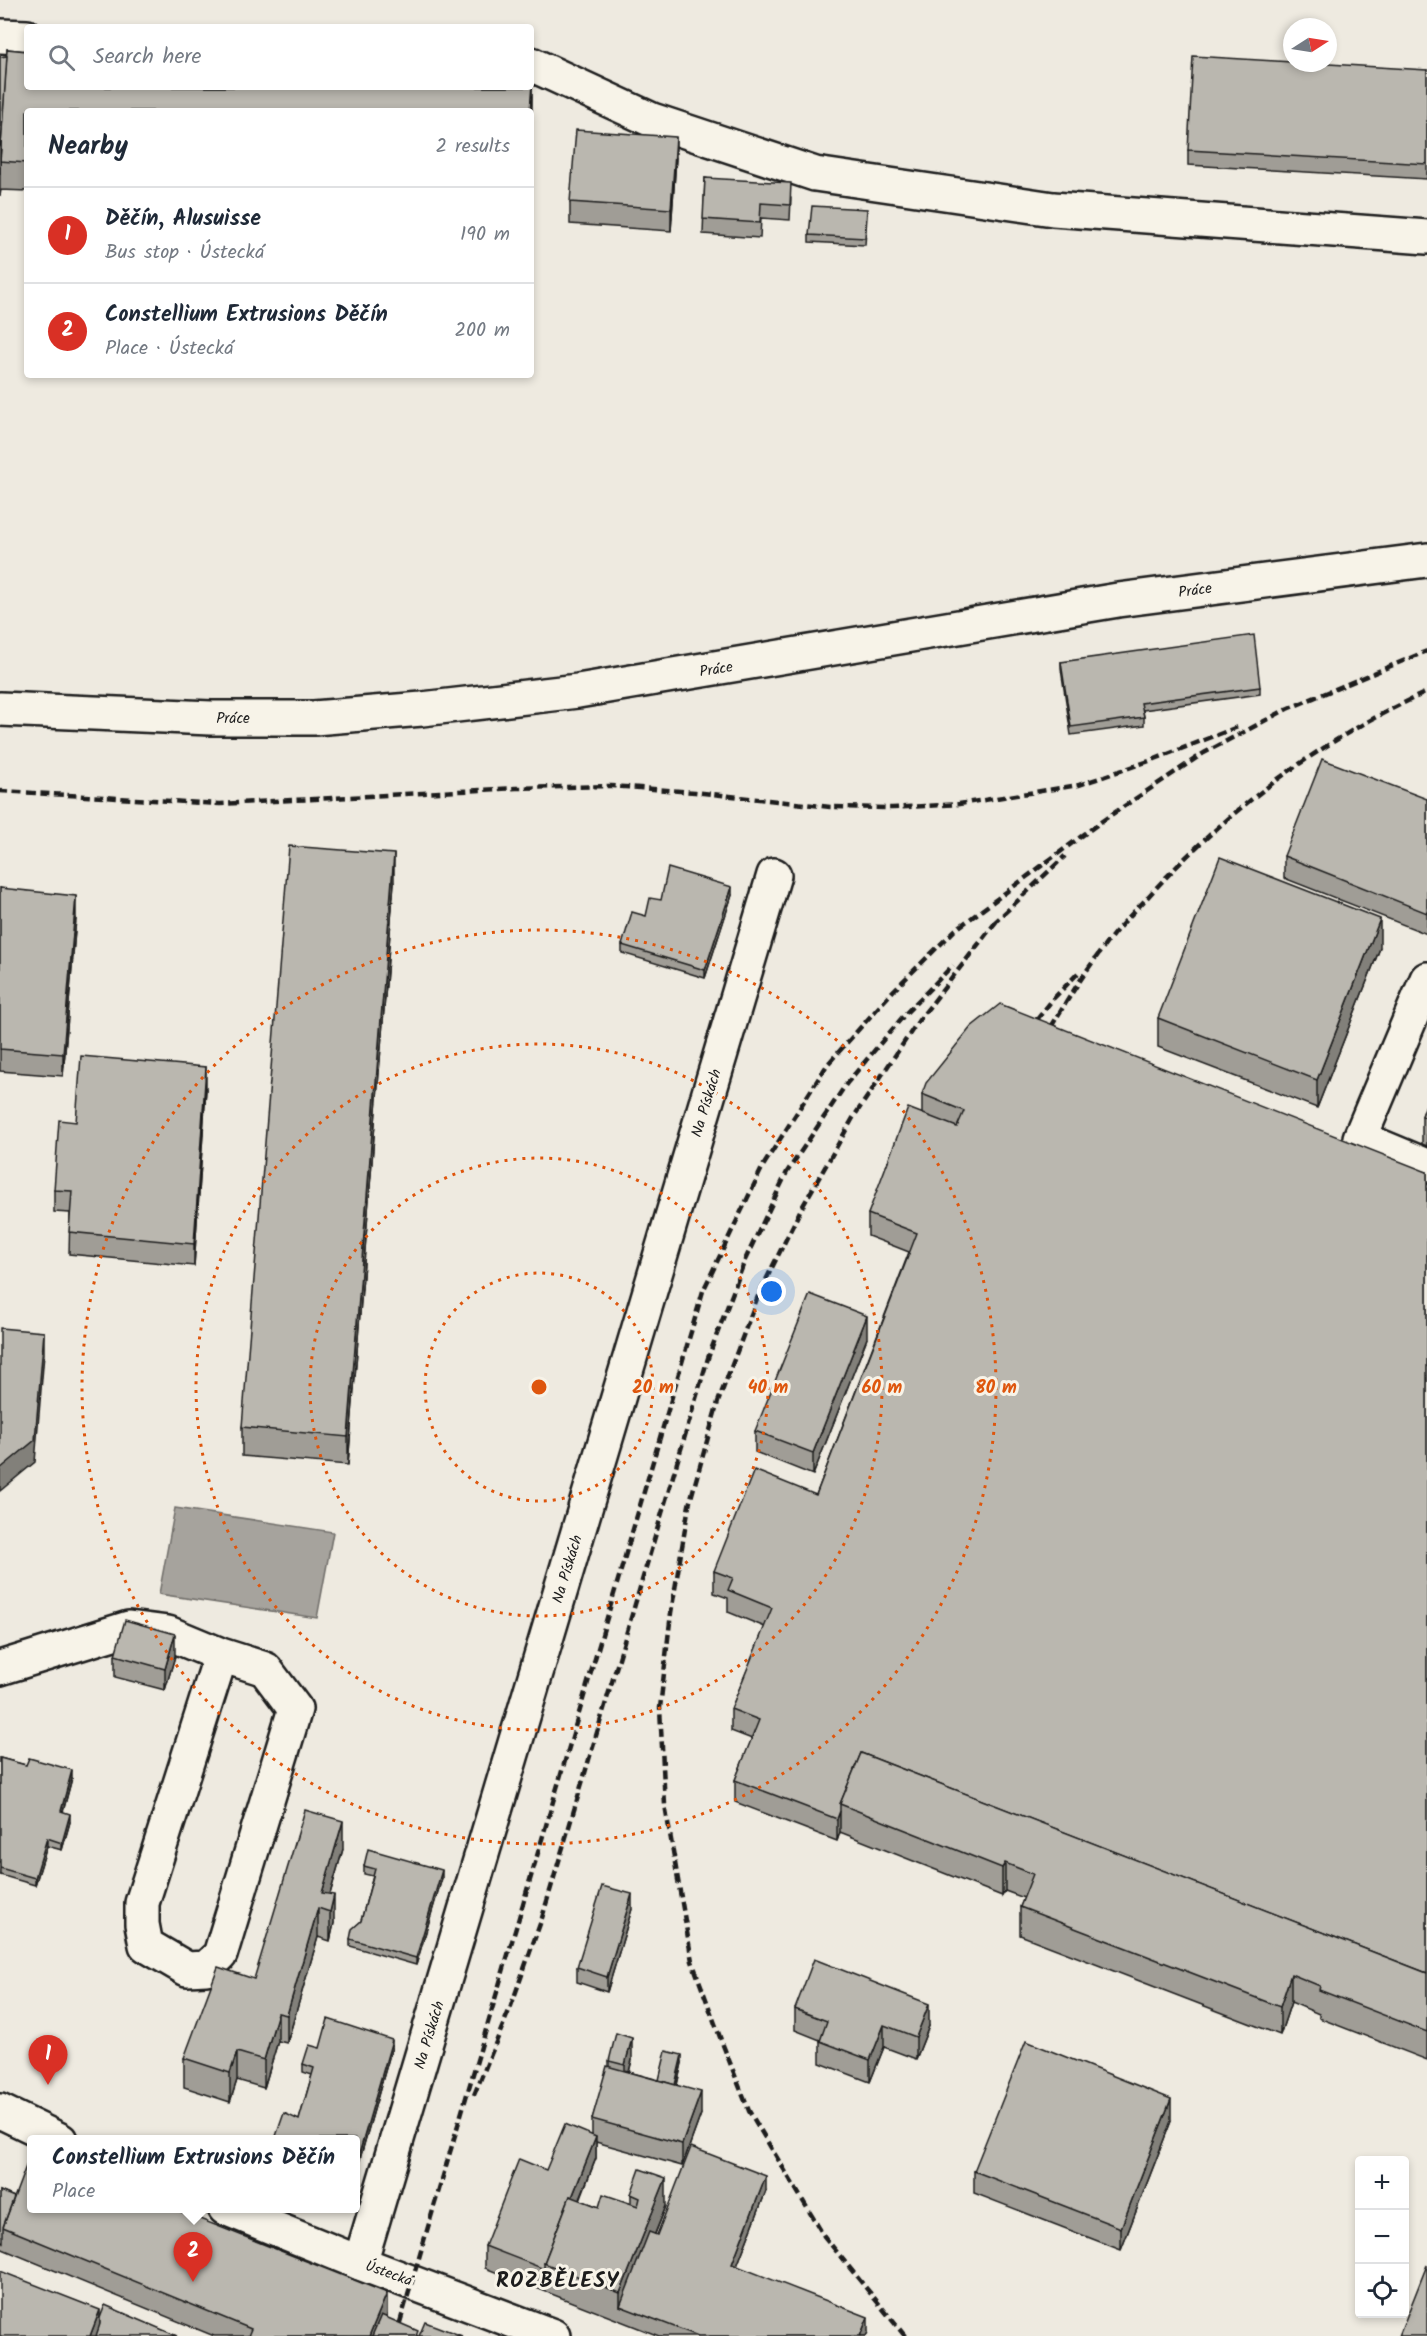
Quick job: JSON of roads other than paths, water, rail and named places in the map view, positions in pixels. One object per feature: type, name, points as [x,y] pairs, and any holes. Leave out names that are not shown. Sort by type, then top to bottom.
[{"type":"street","points":[[0,36],[24,37]]},
{"type":"street","points":[[534,65],[652,120],[815,174],[1053,209],[1427,237]]},
{"type":"street","name":"Práce","points":[[0,709],[211,718],[314,718],[422,709],[578,691],[1118,600],[1427,560]]},
{"type":"street","name":"Na Pískách","points":[[360,2263],[774,875]]},
{"type":"street","points":[[1427,979],[1360,1138],[1427,1166]]},
{"type":"street","points":[[0,1668],[129,1628],[168,1633],[221,1655],[265,1669],[295,1709],[220,1955],[206,1968],[187,1969],[146,1946],[141,1924],[142,1903],[221,1655]]},
{"type":"street","points":[[2,2119],[48,2135]]},
{"type":"street","name":"Ústecká","points":[[237,2213],[360,2263],[553,2336]]},
{"type":"railway","points":[[396,2336],[703,1291],[763,1166],[827,1065],[893,991],[955,930],[1102,821],[1204,753],[1287,709],[1427,651]]},
{"type":"railway","points":[[1044,1039],[1083,976],[1113,934],[1176,867],[1208,837],[1241,808],[1312,756],[1349,732],[1427,692]]},
{"type":"railway","points":[[0,791],[220,804],[516,788],[611,786],[695,792],[830,807],[892,808],[959,804],[1079,785],[1240,726]]},
{"type":"railway","points":[[993,924],[1065,856]]},
{"type":"railway","points":[[905,2336],[824,2236],[749,2111],[721,2040],[692,1961],[665,1805],[660,1708],[671,1613],[689,1505],[718,1402],[758,1296],[800,1211],[853,1118],[919,1020],[999,918]]},
{"type":"railway","points":[[474,2095],[511,2006],[542,1918],[708,1358],[745,1260],[787,1172],[847,1083],[906,1013],[953,965]]},
{"type":"railway","points":[[1028,1031],[1053,999],[1081,970]]},
{"type":"place","name":"Děčín, Alusuisse","points":[[48,2085]]},
{"type":"place","name":"Constellium Extrusions Děčín","points":[[193,2282]]},
{"type":"district","name":"ROZBĚLESY","points":[[558,2280]]}]
